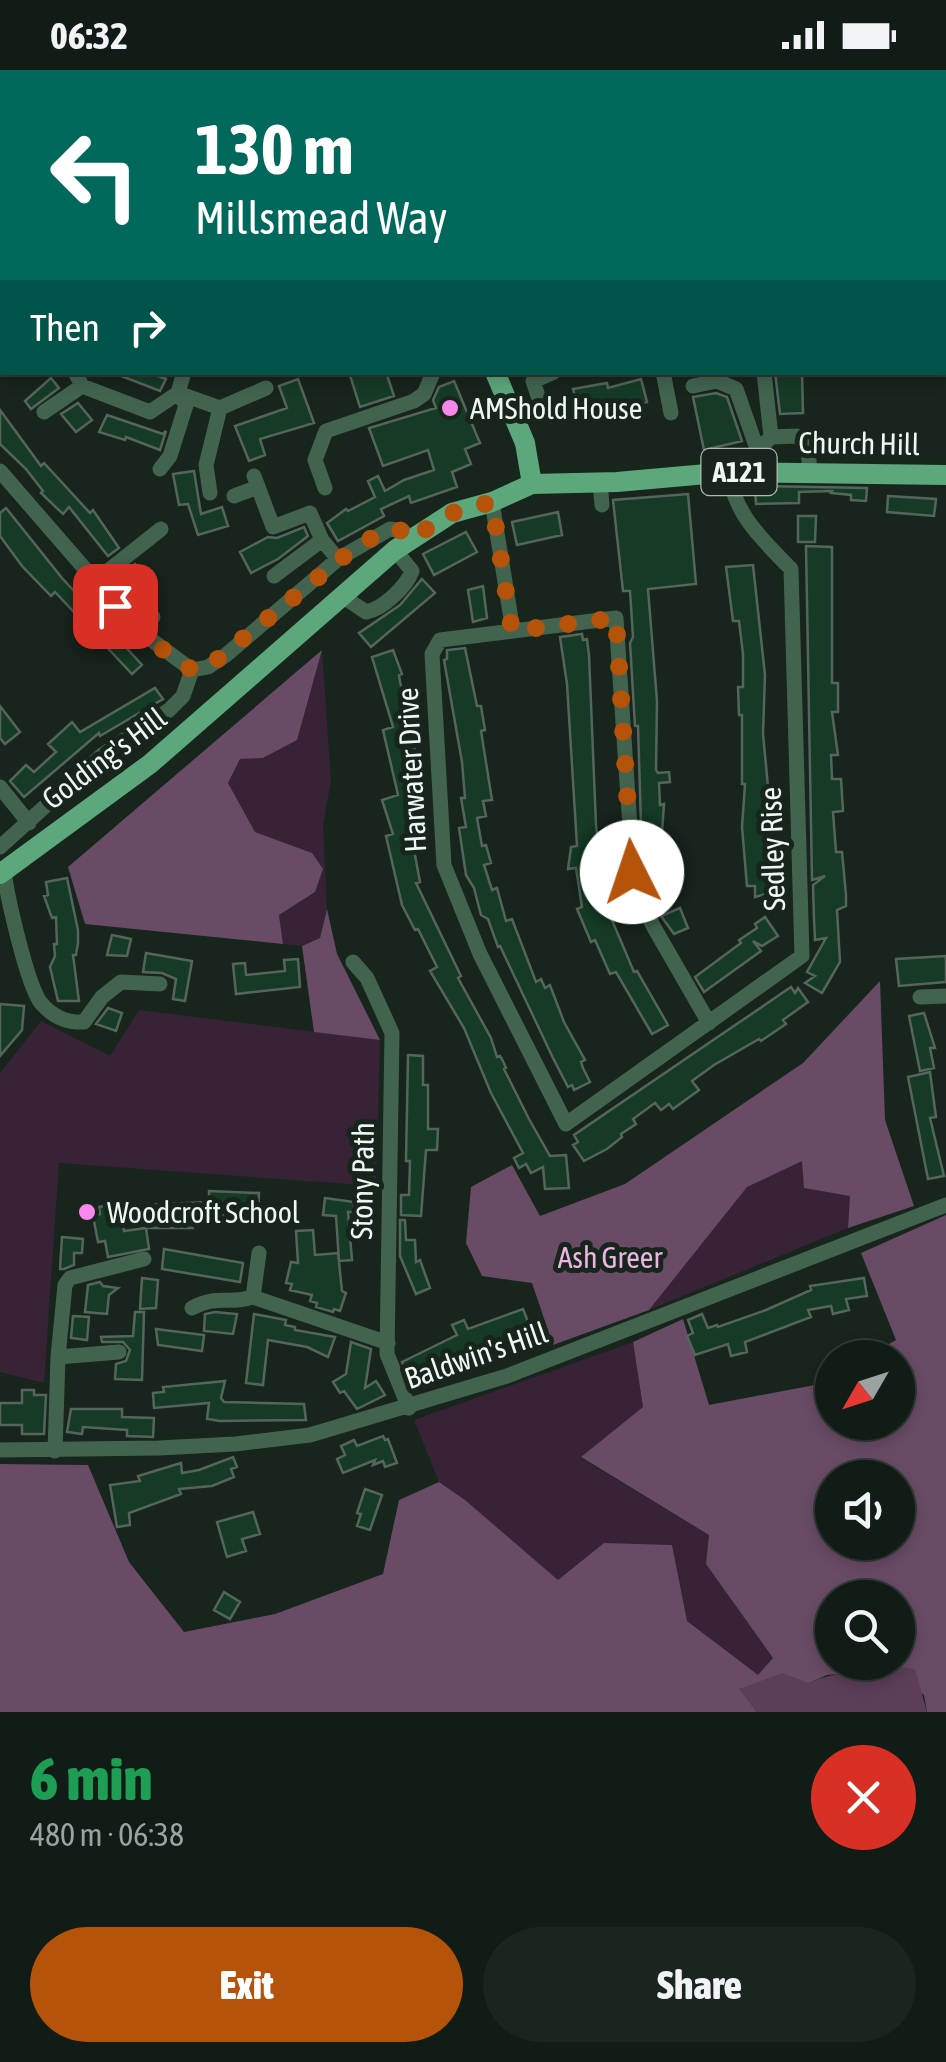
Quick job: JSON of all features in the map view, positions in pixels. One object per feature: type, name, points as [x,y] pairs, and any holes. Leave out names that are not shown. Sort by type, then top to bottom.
[{"type":"main road","points":[[496,375],[525,443],[532,484]]},
{"type":"main road","name":"Church Hill","points":[[532,484],[600,484],[761,466],[810,472],[946,475]]},
{"type":"main road","name":"Golding's Hill","points":[[2,872],[150,764],[402,544],[452,513],[492,502],[532,484]]},
{"type":"street","points":[[44,412],[78,379],[150,412],[178,393],[183,375]]},
{"type":"street","points":[[325,488],[315,460],[326,432],[414,401],[424,394],[433,375]]},
{"type":"street","points":[[540,402],[533,381],[547,375]]},
{"type":"street","points":[[663,375],[671,412]]},
{"type":"street","points":[[761,466],[771,437],[764,375]]},
{"type":"street","points":[[694,386],[717,381],[736,389],[761,466]]},
{"type":"street","points":[[178,393],[220,408],[266,388]]},
{"type":"street","points":[[160,469],[170,456],[186,405],[178,393]]},
{"type":"street","points":[[210,493],[206,465],[220,408]]},
{"type":"street","points":[[771,437],[798,436],[805,442],[810,472]]},
{"type":"street","points":[[0,471],[138,630],[192,670],[208,667],[235,648],[338,559],[390,529],[404,531],[402,544],[412,571],[408,581],[375,610],[366,612],[342,596]]},
{"type":"street","name":"Sedley Rise","points":[[566,1124],[802,956],[791,569],[747,524],[729,472]]},
{"type":"street","points":[[234,496],[256,481],[273,527],[310,513],[322,540],[338,559]]},
{"type":"street","points":[[600,484],[602,506]]},
{"type":"street","points":[[492,502],[512,631],[616,618],[632,872],[652,924],[709,1023]]},
{"type":"street","points":[[94,582],[162,529]]},
{"type":"street","points":[[274,576],[322,540]]},
{"type":"street","points":[[138,630],[153,616]]},
{"type":"street","name":"Harwater Drive","points":[[512,631],[440,640],[432,654],[444,865],[480,954],[566,1124]]},
{"type":"street","points":[[0,847],[102,754],[169,710],[183,696],[192,670]]},
{"type":"street","points":[[0,787],[29,824]]},
{"type":"street","points":[[2,872],[34,993],[56,1016],[84,1022],[114,985],[160,984]]},
{"type":"street","name":"Stony Path","points":[[353,962],[366,978],[392,1032],[387,1354],[409,1408]]},
{"type":"street","points":[[920,997],[946,996]]},
{"type":"street","name":"Baldwin's Hill","points":[[0,1450],[216,1446],[310,1435],[409,1408],[559,1356],[946,1205]]},
{"type":"street","points":[[254,1298],[259,1252]]},
{"type":"street","points":[[55,1451],[65,1284],[70,1278],[144,1259]]},
{"type":"street","points":[[192,1308],[209,1298],[254,1298],[388,1343]]},
{"type":"street","points":[[58,1357],[119,1352]]},
{"type":"shaded area","points":[[322,650],[331,781],[323,825],[327,909],[320,938],[302,946],[283,944],[279,915],[315,892],[312,853],[255,832],[228,783],[240,759],[264,758],[297,739]]},
{"type":"shaded area","points":[[139,1010],[380,1040],[376,1186],[59,1163],[44,1383],[0,1372],[0,1073],[41,1021],[110,1056]]},
{"type":"shaded area","points":[[803,1160],[850,1196],[848,1228],[649,1310],[747,1186]]},
{"type":"shaded area","points":[[633,1342],[643,1407],[581,1458],[709,1535],[706,1564],[774,1658],[758,1676],[687,1621],[604,1543],[558,1581],[439,1482],[414,1420]]},
{"type":"shaded area","points":[[915,1669],[927,1712],[757,1712],[739,1689],[782,1673],[809,1683],[915,1680]]},
{"type":"green space","points":[[322,650],[297,740],[263,758],[240,759],[228,783],[255,832],[312,853],[323,869],[315,892],[279,915],[283,944],[85,924],[68,867]]},
{"type":"green space","points":[[327,909],[337,954],[380,1040],[314,1032],[302,946],[320,938]]},
{"type":"green space","name":"Ash Greer","points":[[880,981],[885,1120],[914,1206],[848,1228],[850,1196],[804,1188],[802,1161],[747,1187],[649,1310],[553,1345],[532,1283],[482,1276],[466,1243],[471,1187],[512,1165],[540,1216],[625,1184],[803,1063]]},
{"type":"green space","points":[[946,1215],[946,1712],[927,1712],[924,1695],[904,1680],[915,1680],[915,1580],[815,1580],[816,1680],[740,1689],[757,1712],[0,1712],[0,1464],[88,1465],[129,1562],[184,1632],[275,1614],[383,1574],[399,1500],[439,1482],[558,1580],[604,1543],[672,1545],[687,1621],[758,1675],[773,1658],[706,1564],[709,1535],[581,1457],[643,1407],[633,1342],[683,1319],[709,1405],[815,1385],[815,1440],[915,1440],[915,1340],[896,1340],[861,1253]]},
{"type":"building","points":[[119,375],[156,375],[166,379],[160,391]]},
{"type":"building","points":[[350,375],[387,375],[394,396],[360,407]]},
{"type":"building","points":[[775,375],[802,375],[803,413],[780,414]]},
{"type":"building","points":[[51,378],[59,388],[31,409],[25,401]]},
{"type":"building","points":[[298,379],[314,423],[260,439],[265,455],[249,461],[235,426],[287,408],[279,386]]},
{"type":"building","points":[[641,379],[647,402],[615,411],[614,406],[598,410],[597,406],[579,411],[573,389],[607,383],[608,388]]},
{"type":"building","points":[[454,381],[480,443],[465,449],[471,464],[452,472],[457,487],[411,503],[409,496],[381,509],[384,516],[338,541],[327,523],[346,509],[375,497],[368,481],[378,476],[385,491],[434,470],[428,450],[383,466],[369,428],[436,408],[433,400],[439,387]]},
{"type":"building","points":[[716,393],[727,397],[742,441],[704,450],[693,397]]},
{"type":"building","points":[[78,403],[92,420],[76,432],[61,414]]},
{"type":"building","points":[[0,410],[41,466],[44,463],[90,513],[93,510],[119,548],[108,556],[69,507],[63,514],[41,493],[26,469],[0,444]]},
{"type":"building","points":[[107,415],[163,434],[166,431],[160,450],[99,432]]},
{"type":"building","points":[[194,471],[201,514],[222,507],[228,526],[198,535],[188,504],[179,505],[173,474]]},
{"type":"building","points":[[867,488],[866,501],[851,500],[851,495],[832,491],[799,492],[799,503],[756,504],[755,489]]},
{"type":"building","points":[[688,494],[696,584],[648,589],[657,701],[656,770],[669,772],[670,782],[659,783],[660,805],[664,804],[662,832],[669,871],[676,868],[680,881],[672,884],[675,892],[655,898],[648,881],[641,825],[630,591],[623,591],[613,500]]},
{"type":"building","points":[[888,496],[936,499],[934,516],[887,512]]},
{"type":"building","points":[[6,508],[62,578],[142,665],[132,674],[55,592],[51,596],[22,566],[0,536],[0,513]]},
{"type":"building","points":[[558,512],[562,535],[517,545],[512,522]]},
{"type":"building","points":[[798,516],[816,516],[815,542],[798,542]]},
{"type":"building","points":[[304,527],[308,536],[251,573],[240,552],[268,537],[277,538]]},
{"type":"building","points":[[466,532],[477,552],[434,575],[423,554]]},
{"type":"building","points":[[806,546],[832,547],[832,683],[838,683],[838,712],[832,712],[838,755],[831,755],[832,779],[841,779],[843,811],[833,812],[836,852],[842,852],[846,895],[846,906],[837,910],[840,962],[822,993],[805,983],[815,976],[807,972],[826,938],[815,940],[813,885],[825,876],[812,880]]},
{"type":"building","points":[[135,564],[156,588],[143,600],[121,575]]},
{"type":"building","points":[[753,565],[765,675],[763,734],[770,881],[769,893],[755,897],[755,886],[747,886],[742,827],[745,784],[738,687],[743,687],[743,654],[739,621],[733,621],[726,567]]},
{"type":"building","points":[[422,579],[435,593],[371,647],[359,633],[400,605]]},
{"type":"building","points":[[483,586],[487,618],[473,622],[468,590]]},
{"type":"building","points":[[582,634],[583,640],[587,639],[589,655],[596,825],[604,892],[600,892],[634,972],[637,971],[668,1025],[652,1034],[616,972],[610,974],[595,940],[591,942],[577,909],[582,907],[576,868],[568,869],[571,847],[577,846],[567,684],[560,637]]},
{"type":"building","points":[[465,648],[477,706],[481,706],[492,800],[483,801],[486,816],[477,818],[482,846],[486,845],[491,863],[484,865],[492,890],[497,888],[506,921],[512,919],[536,982],[541,979],[545,988],[550,985],[585,1060],[581,1062],[590,1082],[574,1090],[572,1085],[568,1087],[553,1058],[488,919],[481,915],[466,875],[459,828],[466,827],[461,798],[465,798],[462,762],[444,660],[447,650]]},
{"type":"building","points":[[393,650],[402,674],[400,682],[415,750],[407,755],[416,784],[407,787],[416,826],[410,828],[420,882],[416,883],[461,976],[458,978],[529,1119],[550,1156],[566,1155],[569,1188],[545,1189],[543,1167],[531,1173],[526,1164],[519,1168],[514,1158],[523,1153],[491,1093],[464,1028],[430,971],[437,967],[402,905],[386,836],[393,834],[382,800],[398,795],[383,730],[393,727],[372,657]]},
{"type":"building","points":[[155,688],[163,699],[100,736],[99,733],[24,797],[10,781],[26,765],[34,772],[56,752],[48,744],[72,722],[80,732]]},
{"type":"building","points":[[0,706],[20,732],[5,744],[0,738]]},
{"type":"building","points":[[67,878],[78,930],[73,955],[79,1001],[58,1001],[50,967],[57,944],[56,917],[52,918],[44,896],[48,895],[46,882]]},
{"type":"building","points":[[680,908],[688,928],[674,934],[661,916]]},
{"type":"building","points":[[765,917],[778,936],[762,946],[753,941],[761,951],[704,992],[695,977],[741,943],[739,940]]},
{"type":"building","points":[[112,935],[131,939],[127,956],[107,955]]},
{"type":"building","points":[[146,953],[192,961],[185,1001],[173,999],[176,979],[143,972]]},
{"type":"building","points":[[946,956],[946,982],[899,986],[896,959]]},
{"type":"building","points":[[298,959],[300,987],[236,994],[233,964],[245,963],[246,975],[285,971],[284,960]]},
{"type":"building","points":[[791,987],[795,993],[798,988],[808,1002],[783,1020],[786,1024],[692,1081],[699,1090],[673,1109],[669,1104],[661,1110],[655,1103],[633,1119],[636,1124],[622,1137],[584,1161],[573,1145],[578,1142],[574,1135]]},
{"type":"building","points":[[0,1004],[24,1006],[22,1030],[0,1056]]},
{"type":"building","points":[[108,1008],[122,1013],[116,1031],[96,1024]]},
{"type":"building","points":[[924,1013],[935,1048],[930,1048],[934,1068],[920,1071],[909,1016]]},
{"type":"building","points":[[408,1055],[423,1056],[423,1085],[428,1085],[428,1129],[438,1129],[437,1150],[426,1150],[421,1216],[401,1215],[401,1195],[409,1195]]},
{"type":"building","points":[[930,1072],[936,1117],[930,1118],[944,1176],[928,1179],[908,1077]]},
{"type":"building","points":[[209,1191],[259,1193],[258,1217],[196,1214],[193,1228],[145,1228],[144,1205],[209,1202]]},
{"type":"building","points":[[325,1198],[354,1202],[353,1212],[348,1212],[352,1260],[339,1261],[336,1216],[323,1215]]},
{"type":"building","points":[[119,1203],[124,1231],[146,1228],[149,1249],[108,1257],[105,1241],[98,1242],[93,1216],[100,1214],[99,1207]]},
{"type":"building","points":[[400,1220],[405,1220],[406,1240],[415,1240],[416,1262],[420,1260],[430,1288],[416,1294],[400,1256]]},
{"type":"building","points":[[313,1230],[315,1255],[338,1253],[342,1291],[346,1293],[340,1311],[316,1307],[317,1303],[310,1301],[312,1295],[290,1290],[292,1284],[286,1283],[291,1262],[298,1263],[296,1231]]},
{"type":"building","points":[[62,1237],[83,1239],[82,1253],[74,1253],[74,1265],[60,1269]]},
{"type":"building","points":[[164,1249],[243,1263],[240,1282],[162,1269]]},
{"type":"building","points":[[142,1278],[158,1280],[156,1308],[140,1309]]},
{"type":"building","points":[[864,1278],[867,1296],[846,1299],[849,1310],[833,1314],[831,1306],[808,1310],[811,1317],[745,1342],[747,1352],[731,1356],[728,1344],[695,1355],[687,1336],[693,1333],[688,1320],[702,1314],[708,1328],[718,1327],[811,1290],[810,1286]]},
{"type":"building","points":[[100,1282],[118,1288],[109,1295],[107,1314],[85,1312],[88,1285]]},
{"type":"building","points":[[523,1309],[532,1332],[409,1378],[402,1362],[457,1335],[452,1325],[464,1320],[468,1329]]},
{"type":"building","points":[[135,1312],[144,1312],[142,1380],[115,1379],[116,1364],[126,1361],[130,1350],[123,1342],[102,1342],[101,1337],[133,1336]]},
{"type":"building","points":[[205,1314],[237,1314],[233,1334],[204,1331]]},
{"type":"building","points":[[254,1314],[286,1320],[285,1325],[295,1330],[335,1337],[328,1357],[307,1347],[268,1340],[263,1385],[246,1383]]},
{"type":"building","points":[[73,1316],[89,1317],[87,1340],[71,1338]]},
{"type":"building","points":[[156,1329],[204,1335],[202,1351],[158,1345]]},
{"type":"building","points":[[351,1342],[371,1349],[365,1388],[376,1381],[385,1395],[357,1409],[333,1382],[346,1374]]},
{"type":"building","points":[[225,1381],[221,1398],[224,1402],[304,1404],[306,1420],[207,1419],[209,1403],[154,1408],[153,1393],[164,1392],[163,1387]]},
{"type":"building","points":[[22,1390],[46,1395],[44,1434],[22,1434],[22,1425],[0,1425],[0,1403],[22,1403]]},
{"type":"building","points":[[71,1409],[122,1409],[122,1417],[154,1418],[153,1437],[127,1436],[127,1430],[83,1427],[82,1434],[67,1432]]},
{"type":"building","points":[[383,1436],[388,1439],[397,1463],[385,1467],[383,1461],[373,1465],[375,1460],[343,1473],[337,1459],[345,1455],[341,1446],[354,1440],[357,1446]]},
{"type":"building","points":[[233,1457],[237,1467],[231,1469],[234,1477],[212,1486],[179,1489],[181,1494],[129,1513],[130,1525],[117,1527],[110,1485],[140,1481],[138,1476],[181,1463],[182,1473]]},
{"type":"building","points":[[365,1489],[382,1495],[370,1530],[357,1526]]},
{"type":"building","points":[[253,1512],[260,1534],[242,1539],[246,1551],[227,1557],[217,1522]]},
{"type":"building","points":[[224,1592],[240,1602],[230,1619],[214,1610]]},
{"type":"place","name":"AMShold House","points":[[450,408]]},
{"type":"place","name":"Woodcroft School","points":[[87,1212]]},
{"type":"route","points":[[115,606],[148,639],[192,670],[208,667],[358,545],[390,529],[404,531],[410,539],[452,513],[492,502],[512,631],[616,618],[632,872]]}]
